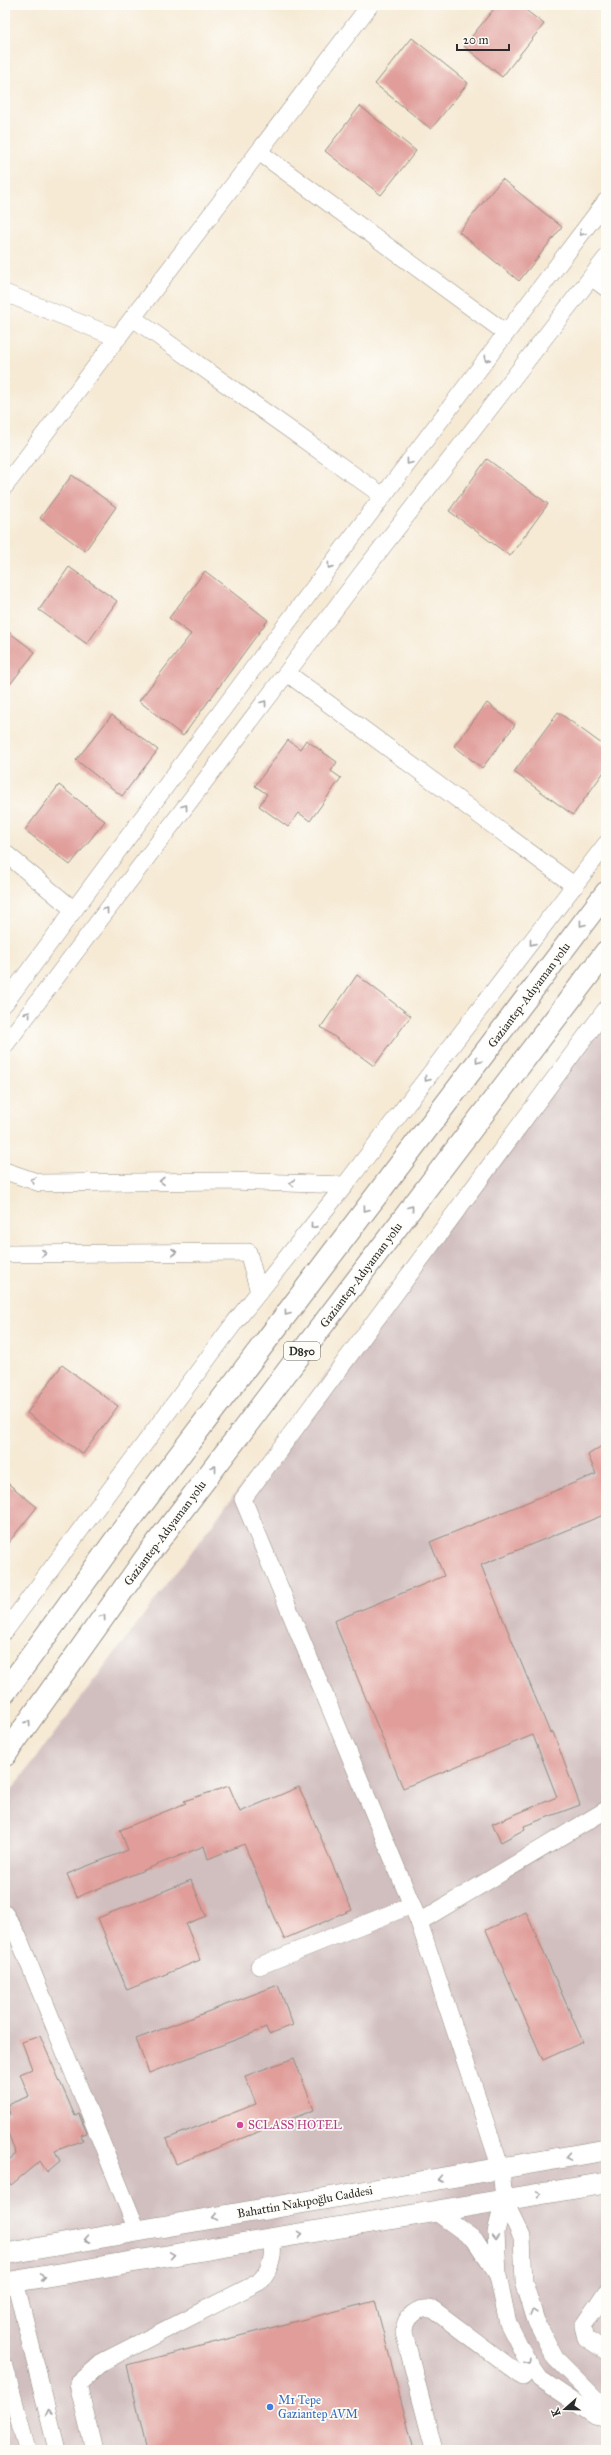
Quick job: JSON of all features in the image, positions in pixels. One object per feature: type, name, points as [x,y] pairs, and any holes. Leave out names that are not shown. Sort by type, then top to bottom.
[{"type":"highway","name":"Gaziantep-Adıyaman yolu","points":[[5,1692],[121,1532],[606,893]]},
{"type":"highway","name":"Gaziantep-Adıyaman yolu","points":[[5,1755],[147,1556],[606,952]]},
{"type":"main road","name":"Bahattin Nakıpoğlu Caddesi","points":[[5,2254],[606,2150]]},
{"type":"main road","points":[[10,2282],[606,2184]]},
{"type":"street","points":[[5,486],[370,5]]},
{"type":"street","points":[[259,152],[506,333]]},
{"type":"street","points":[[5,1003],[383,496],[606,201]]},
{"type":"street","points":[[5,1045],[287,673],[606,258]]},
{"type":"street","points":[[591,277],[606,288]]},
{"type":"street","points":[[5,293],[118,338]]},
{"type":"street","points":[[133,318],[383,496]]},
{"type":"street","points":[[287,673],[575,886]]},
{"type":"street","points":[[5,1631],[235,1322],[345,1185],[606,844]]},
{"type":"street","points":[[5,852],[74,910]]},
{"type":"street","points":[[606,1009],[244,1499],[419,1922],[501,2169],[504,2200],[496,2232],[498,2276],[508,2323],[526,2358],[540,2379],[595,2416],[606,2419]]},
{"type":"street","points":[[5,1171],[40,1183],[229,1180],[345,1185]]},
{"type":"street","points":[[5,1254],[248,1252],[259,1292]]},
{"type":"street","points":[[419,1922],[606,1810]]},
{"type":"street","points":[[259,1966],[412,1905]]},
{"type":"street","points":[[5,1914],[17,1934],[137,2230]]},
{"type":"street","points":[[504,2200],[522,2236],[524,2282],[536,2321],[555,2358],[606,2410]]},
{"type":"street","points":[[435,2211],[476,2240],[498,2276]]},
{"type":"street","points":[[94,2450],[78,2384],[104,2361],[259,2282],[265,2276],[272,2261],[271,2239]]},
{"type":"street","points":[[10,2282],[57,2450]]},
{"type":"street","points":[[606,2292],[583,2326],[586,2338],[606,2351]]},
{"type":"street","points":[[434,2450],[404,2333],[406,2322],[415,2312],[422,2308],[434,2310],[524,2377]]},
{"type":"street","points":[[5,2367],[27,2450]]},
{"type":"shaded area","points":[[606,1002],[606,2450],[5,2450],[5,1799]]},
{"type":"building","points":[[497,5],[519,5],[544,24],[502,77],[464,46]]},
{"type":"building","points":[[412,38],[468,83],[431,129],[375,84]]},
{"type":"building","points":[[360,106],[416,151],[381,195],[325,151]]},
{"type":"building","points":[[502,179],[562,227],[519,281],[459,232]]},
{"type":"building","points":[[487,459],[548,504],[510,556],[449,511]]},
{"type":"building","points":[[72,475],[116,507],[85,551],[40,518]]},
{"type":"building","points":[[69,567],[117,601],[87,644],[39,610]]},
{"type":"building","points":[[205,571],[268,620],[183,736],[139,701],[191,634],[169,618]]},
{"type":"building","points":[[5,629],[35,652],[5,691]]},
{"type":"building","points":[[487,703],[515,725],[482,768],[454,746]]},
{"type":"building","points":[[558,712],[606,747],[606,769],[573,815],[514,772]]},
{"type":"building","points":[[112,715],[158,750],[122,796],[76,760]]},
{"type":"building","points":[[288,740],[300,749],[306,740],[337,762],[331,771],[341,778],[310,821],[299,813],[288,827],[259,806],[267,794],[255,786]]},
{"type":"building","points":[[59,785],[105,821],[70,865],[25,830]]},
{"type":"building","points":[[357,975],[411,1016],[374,1066],[321,1027]]},
{"type":"building","points":[[62,1365],[118,1406],[83,1454],[27,1413]]},
{"type":"building","points":[[606,1443],[606,1514],[481,1565],[550,1733],[553,1732],[580,1805],[524,1826],[525,1829],[501,1842],[492,1824],[557,1797],[533,1735],[403,1788],[334,1621],[444,1576],[430,1542],[596,1474],[588,1455]]},
{"type":"building","points":[[5,1481],[37,1507],[5,1547]]},
{"type":"building","points":[[229,1786],[240,1812],[299,1787],[352,1910],[284,1939],[244,1844],[208,1859],[204,1846],[77,1897],[67,1874],[128,1850],[120,1830],[186,1803],[184,1801]]},
{"type":"building","points":[[191,1880],[206,1916],[186,1924],[200,1960],[127,1990],[98,1918]]},
{"type":"building","points":[[526,1912],[583,2042],[543,2060],[486,1930]]},
{"type":"building","points":[[278,1985],[293,2025],[269,2034],[266,2028],[149,2073],[136,2039]]},
{"type":"building","points":[[40,2036],[75,2116],[79,2114],[87,2133],[81,2135],[83,2140],[55,2151],[60,2161],[47,2172],[40,2161],[11,2185],[5,2175],[5,2163],[16,2154],[5,2125],[5,2116],[10,2114],[7,2105],[29,2096],[20,2074],[32,2069],[22,2042]]},
{"type":"building","name":"SCLASS HOTEL","points":[[294,2058],[314,2110],[176,2164],[166,2139],[256,2104],[245,2076]]},
{"type":"building","name":"M1 Tepe Gaziantep AVM","points":[[375,2301],[414,2450],[147,2450],[127,2365]]},
{"type":"place","name":"SCLASS HOTEL","points":[[240,2125]]},
{"type":"place","name":"M1 Tepe Gaziantep AVM","points":[[270,2407]]}]
